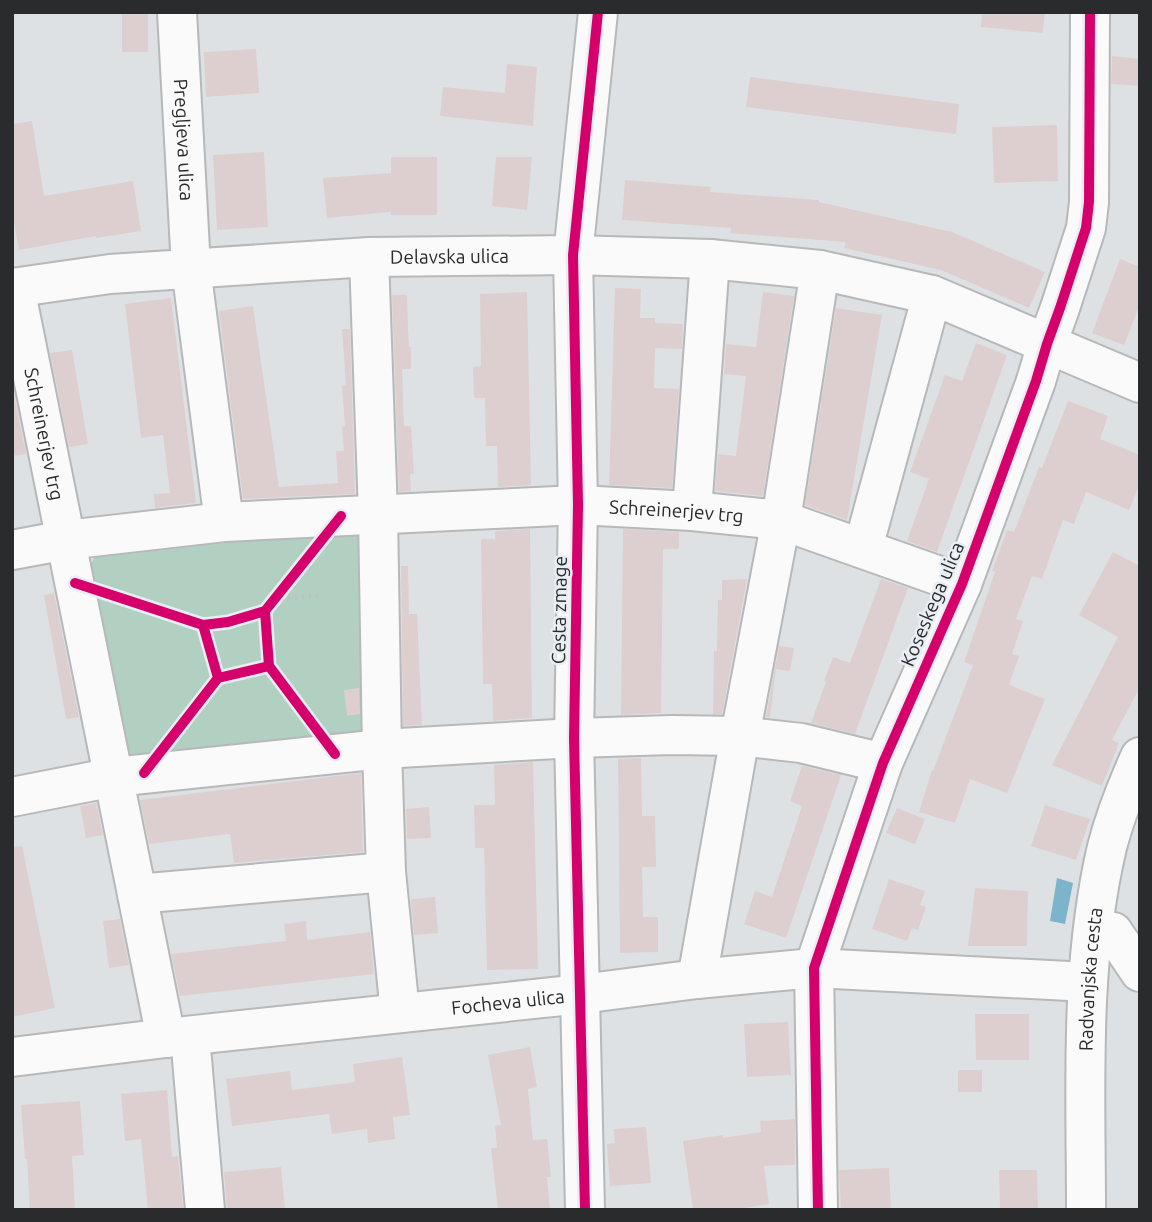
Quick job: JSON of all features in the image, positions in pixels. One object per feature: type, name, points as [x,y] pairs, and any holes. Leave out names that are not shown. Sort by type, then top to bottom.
[{"type":"street","name":"Pregljeva ulica","points":[[177,12],[191,268]]},
{"type":"street","name":"Cesta zmage","points":[[585,1210],[574,738],[578,505],[573,255],[597,12]]},
{"type":"street","name":"Koseskega ulica","points":[[818,1210],[814,968],[883,763],[962,584],[1036,381],[1086,228],[1090,12]]},
{"type":"street","name":"Delavska ulica","points":[[13,288],[110,274],[369,257],[573,255],[710,259],[820,270],[932,295],[1140,383]]},
{"type":"street","points":[[369,257],[386,872],[400,1013]]},
{"type":"street","points":[[692,511],[710,259]]},
{"type":"street","points":[[191,268],[224,522]]},
{"type":"street","points":[[697,979],[781,520],[820,270]]},
{"type":"street","name":"Schreinerjev trg","points":[[13,288],[137,894],[178,1037],[205,1210]]},
{"type":"street","points":[[863,548],[932,295]]},
{"type":"street","name":"Schreinerjev trg","points":[[12,550],[66,540],[224,522],[578,505],[692,511],[781,520],[962,584]]},
{"type":"street","points":[[12,797],[114,777],[382,749],[574,738],[740,736],[801,743],[883,763]]},
{"type":"street","name":"Radvanjska cesta","points":[[1086,1210],[1086,1007],[1093,930],[1107,847],[1117,813],[1140,757]]},
{"type":"street","points":[[137,894],[386,872]]},
{"type":"street","points":[[1093,930],[1114,932],[1140,972]]},
{"type":"street","name":"Focheva ulica","points":[[12,1057],[814,968],[1088,982]]},
{"type":"path","points":[[265,611],[282,590]]},
{"type":"path","points":[[274,600],[322,596]]},
{"type":"green space","points":[[359,533],[365,546],[368,733],[131,758],[90,569],[96,556],[116,547]]},
{"type":"water","points":[[1057,878],[1073,883],[1065,924],[1050,921]]},
{"type":"building","points":[[122,12],[148,12],[148,52],[122,52]]},
{"type":"building","points":[[982,12],[1045,12],[1043,33],[981,27]]},
{"type":"building","points":[[256,49],[259,93],[206,97],[204,52]]},
{"type":"building","points":[[1112,56],[1140,59],[1140,86],[1111,84]]},
{"type":"building","points":[[507,64],[537,67],[533,126],[440,116],[443,87],[505,93]]},
{"type":"building","points":[[750,77],[959,104],[956,134],[746,107]]},
{"type":"building","points":[[32,121],[44,196],[133,181],[141,231],[19,250],[12,212],[12,124]]},
{"type":"building","points":[[1057,125],[1058,181],[994,183],[992,127]]},
{"type":"building","points":[[264,152],[268,227],[217,230],[213,155]]},
{"type":"building","points":[[391,157],[437,157],[437,215],[391,215],[391,212],[327,218],[323,178],[391,173]]},
{"type":"building","points":[[496,157],[532,157],[527,210],[492,206]]},
{"type":"building","points":[[625,180],[711,187],[710,192],[819,200],[952,232],[1045,272],[1029,308],[941,270],[844,248],[846,242],[730,233],[731,228],[622,220]]},
{"type":"building","points":[[1120,259],[1140,267],[1140,304],[1124,345],[1092,333]]},
{"type":"building","points":[[615,288],[641,289],[640,318],[655,318],[655,323],[683,324],[682,349],[655,348],[654,388],[679,389],[672,488],[609,485]]},
{"type":"building","points":[[527,292],[531,485],[498,487],[497,446],[486,446],[485,398],[474,398],[473,367],[481,366],[480,294]]},
{"type":"building","points":[[763,292],[794,296],[763,496],[715,491],[718,454],[736,456],[746,376],[724,374],[726,344],[756,347]]},
{"type":"building","points":[[392,295],[407,295],[411,347],[411,369],[402,369],[404,426],[411,426],[414,474],[410,474],[411,491],[399,492]]},
{"type":"building","points":[[171,298],[196,503],[155,508],[154,494],[170,493],[163,435],[141,438],[125,304]]},
{"type":"building","points":[[253,306],[279,487],[338,483],[336,451],[344,451],[342,427],[345,426],[342,386],[346,385],[342,329],[350,329],[355,494],[243,499],[219,311]]},
{"type":"building","points":[[836,308],[882,315],[847,520],[805,505]]},
{"type":"building","points":[[976,343],[1007,355],[937,552],[907,541],[929,479],[910,472],[945,375],[962,381]]},
{"type":"building","points":[[72,350],[88,444],[69,447],[50,353]]},
{"type":"building","points":[[12,385],[26,454],[12,456]]},
{"type":"building","points":[[1068,401],[1108,416],[1100,439],[1140,455],[1140,484],[1129,510],[1086,492],[1074,524],[1063,520],[1042,579],[1032,576],[1016,619],[1023,621],[1012,654],[1019,656],[1009,685],[1045,699],[1007,793],[970,779],[955,823],[919,812],[932,770],[973,665],[964,662],[995,572],[992,571],[1007,530],[1014,532]]},
{"type":"building","points":[[530,529],[532,718],[493,721],[492,684],[483,684],[481,539],[495,539],[495,531]]},
{"type":"building","points":[[623,529],[679,532],[679,549],[663,549],[661,713],[621,715]]},
{"type":"building","points":[[1113,552],[1140,566],[1140,687],[1112,740],[1119,743],[1102,786],[1052,765],[1118,637],[1079,615]]},
{"type":"building","points":[[401,566],[408,566],[409,614],[417,614],[422,725],[403,726]]},
{"type":"building","points":[[747,579],[722,714],[713,714],[714,651],[717,651],[718,600],[722,600],[722,580]]},
{"type":"building","points":[[881,579],[908,588],[855,734],[811,723],[833,657],[850,663]]},
{"type":"building","points":[[54,593],[79,717],[66,719],[44,595]]},
{"type":"building","points":[[779,646],[794,648],[790,671],[776,669],[770,717],[766,717]]},
{"type":"building","points":[[359,688],[360,714],[347,716],[344,690]]},
{"type":"building","points":[[641,758],[642,816],[655,816],[656,867],[642,867],[643,917],[658,917],[658,952],[620,953],[618,759]]},
{"type":"building","points":[[533,762],[538,969],[487,970],[484,848],[475,848],[474,805],[495,805],[494,765]]},
{"type":"building","points":[[802,766],[841,775],[786,938],[744,924],[755,891],[772,897],[802,806],[790,801]]},
{"type":"building","points":[[361,773],[363,852],[234,863],[230,834],[149,844],[140,800]]},
{"type":"building","points":[[96,803],[103,835],[86,838],[80,806]]},
{"type":"building","points":[[1045,805],[1090,819],[1076,860],[1031,846]]},
{"type":"building","points":[[429,807],[431,838],[407,839],[406,809]]},
{"type":"building","points":[[897,808],[925,819],[915,844],[886,833]]},
{"type":"building","points":[[22,846],[55,1008],[12,1017],[12,847]]},
{"type":"building","points":[[889,879],[925,891],[920,905],[926,907],[918,930],[912,928],[907,941],[872,929]]},
{"type":"building","points":[[975,888],[1028,891],[1027,946],[968,946]]},
{"type":"building","points":[[435,897],[438,933],[414,935],[411,899]]},
{"type":"building","points":[[120,919],[129,965],[109,968],[103,921]]},
{"type":"building","points":[[306,921],[307,940],[370,932],[374,974],[180,996],[171,954],[286,941],[284,924]]},
{"type":"building","points":[[975,1014],[1029,1014],[1029,1060],[976,1060]]},
{"type":"building","points":[[788,1022],[791,1075],[747,1077],[744,1024]]},
{"type":"building","points":[[530,1047],[537,1087],[528,1089],[533,1140],[547,1139],[551,1177],[547,1177],[550,1210],[498,1210],[491,1148],[497,1148],[495,1126],[501,1125],[488,1055]]},
{"type":"building","points":[[402,1057],[410,1115],[393,1117],[395,1139],[368,1143],[367,1129],[332,1134],[329,1114],[232,1126],[226,1079],[290,1071],[292,1090],[355,1082],[353,1064]]},
{"type":"building","points":[[958,1070],[982,1070],[982,1092],[958,1092]]},
{"type":"building","points":[[167,1090],[172,1157],[178,1156],[183,1208],[148,1210],[141,1139],[125,1141],[121,1094]]},
{"type":"building","points":[[80,1101],[84,1155],[72,1156],[75,1210],[30,1210],[21,1105]]},
{"type":"building","points":[[795,1119],[795,1165],[764,1166],[769,1204],[732,1210],[693,1210],[683,1141],[761,1132],[760,1121]]},
{"type":"building","points":[[646,1127],[651,1183],[610,1186],[607,1144],[615,1143],[614,1129]]},
{"type":"building","points":[[281,1167],[285,1210],[227,1210],[224,1172]]},
{"type":"building","points":[[889,1168],[891,1210],[841,1210],[839,1170]]},
{"type":"building","points":[[999,1170],[1037,1170],[1038,1210],[1000,1210]]},
{"type":"cycle path","points":[[585,1210],[574,738],[578,505],[573,255],[598,12]]},
{"type":"cycle path","points":[[818,1210],[814,968],[883,763],[962,584],[1036,381],[1086,228],[1089,202],[1090,12]]},
{"type":"cycle path","points":[[75,583],[203,625],[228,622],[265,611],[341,516]]},
{"type":"cycle path","points":[[203,625],[218,678],[269,666],[265,611]]},
{"type":"cycle path","points":[[269,666],[335,754]]},
{"type":"cycle path","points":[[144,773],[218,678]]}]
